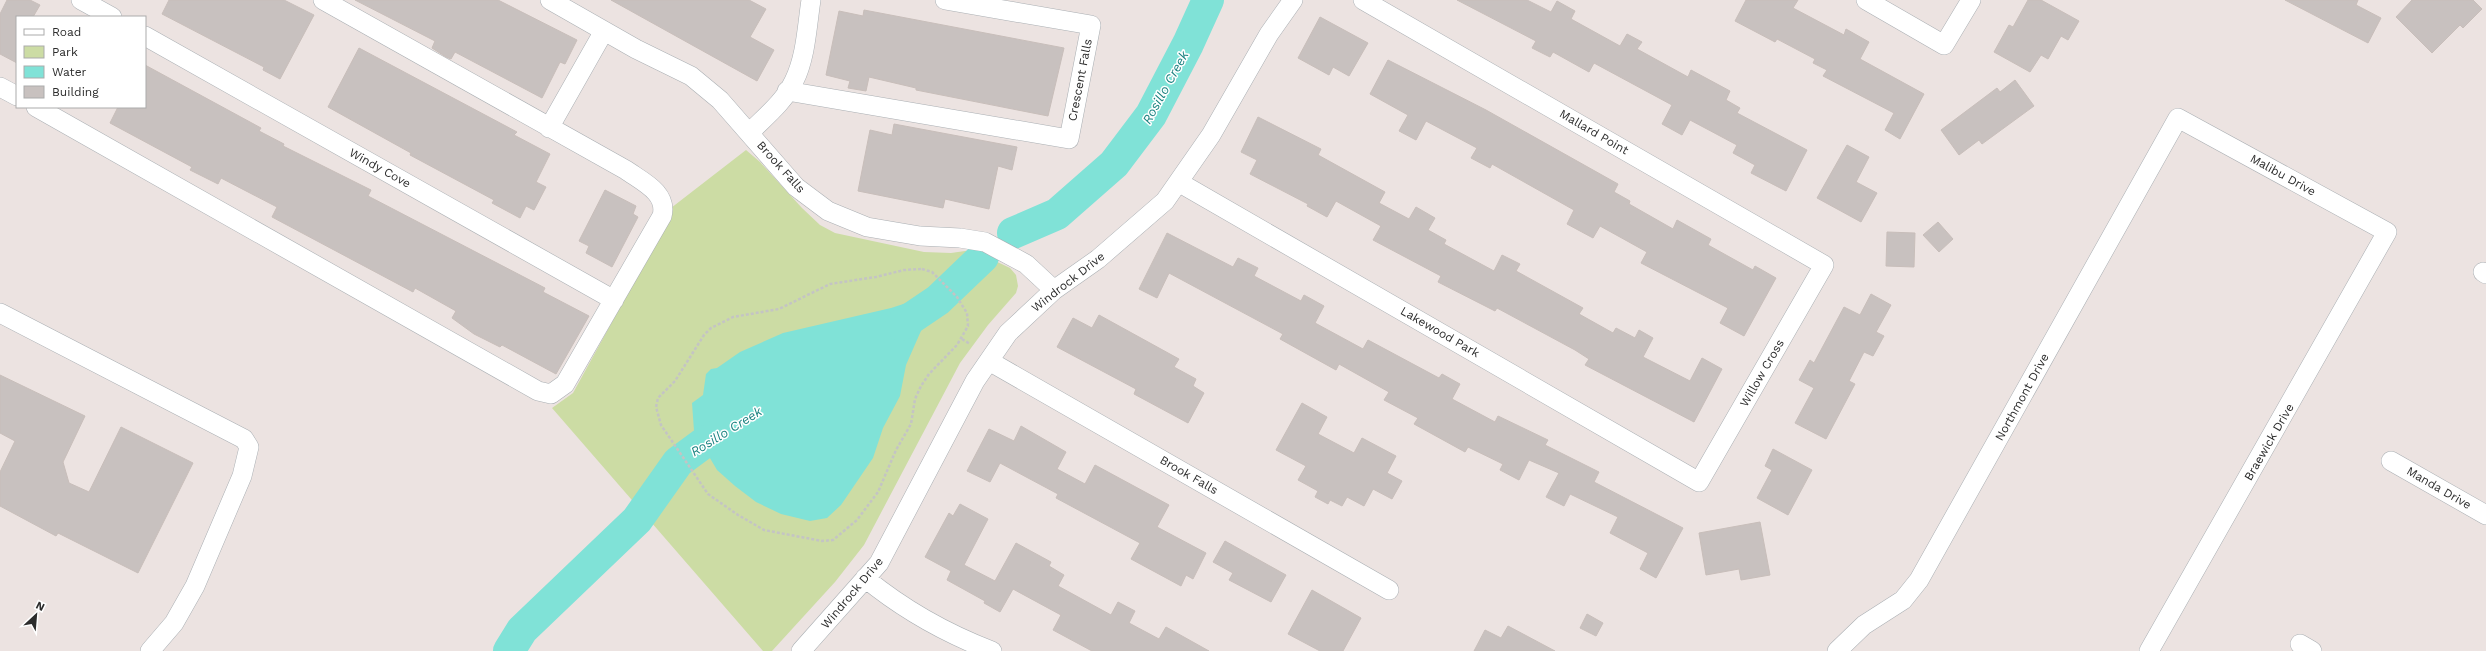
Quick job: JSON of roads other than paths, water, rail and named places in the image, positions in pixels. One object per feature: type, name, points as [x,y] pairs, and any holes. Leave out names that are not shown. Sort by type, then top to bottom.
[{"type":"street","points":[[82,0],[110,16]]},
{"type":"street","points":[[38,108],[538,390],[551,394],[565,384],[662,216],[664,206],[660,195],[626,170],[323,0]]},
{"type":"street","name":"Brook Falls","points":[[550,0],[691,76],[720,100],[750,132],[796,187],[828,211],[868,227],[920,236],[960,238],[985,242],[1026,264],[1054,290]]},
{"type":"street","points":[[750,132],[780,102],[794,82],[801,62],[811,0]]},
{"type":"street","name":"Crescent Falls","points":[[788,91],[1069,138],[1091,25],[945,0]]},
{"type":"street","name":"Windrock Drive","points":[[801,651],[879,563],[897,533],[975,381],[1008,333],[1054,290],[1098,259],[1145,220],[1180,182],[1211,135],[1269,34],[1293,0]]},
{"type":"street","name":"Mallard Point","points":[[1364,0],[1824,265]]},
{"type":"street","points":[[1866,0],[1944,45],[1971,0]]},
{"type":"street","points":[[549,128],[604,30]]},
{"type":"street","name":"Windy Cove","points":[[146,37],[614,300]]},
{"type":"street","points":[[0,87],[16,95]]},
{"type":"street","name":"Malibu Drive","points":[[2178,118],[2387,232]]},
{"type":"street","name":"Northmont Drive","points":[[1837,651],[1864,624],[1904,600],[1919,580],[2178,118]]},
{"type":"street","name":"Lakewood Park","points":[[1180,182],[1699,482]]},
{"type":"street","name":"Braewick Drive","points":[[2150,651],[2387,232]]},
{"type":"street","name":"Willow Cross","points":[[1699,482],[1824,265]]},
{"type":"street","points":[[0,313],[244,439],[249,447],[242,476],[195,586],[174,623],[150,651]]},
{"type":"street","name":"Brook Falls","points":[[989,360],[1389,590]]},
{"type":"street","name":"Manda Drive","points":[[2391,461],[2486,515]]},
{"type":"street","points":[[865,578],[889,598],[938,628],[992,651]]},
{"type":"water","points":[[931,295],[938,300],[938,310],[924,324],[906,365],[900,396],[883,428],[873,458],[841,505],[827,518],[810,521],[781,514],[756,502],[717,470],[694,431],[692,403],[703,395],[706,374],[711,369],[717,368],[740,352],[783,333],[891,308]]},
{"type":"waterway","name":"Rosillo Creek","points":[[1013,233],[1057,214],[1114,164],[1151,115],[1188,44],[1208,0]]},
{"type":"waterway","name":"Rosillo Creek","points":[[901,325],[938,300],[983,257]]},
{"type":"waterway","name":"Rosillo Creek","points":[[509,651],[522,630],[637,520],[678,462],[701,445],[738,423]]}]
